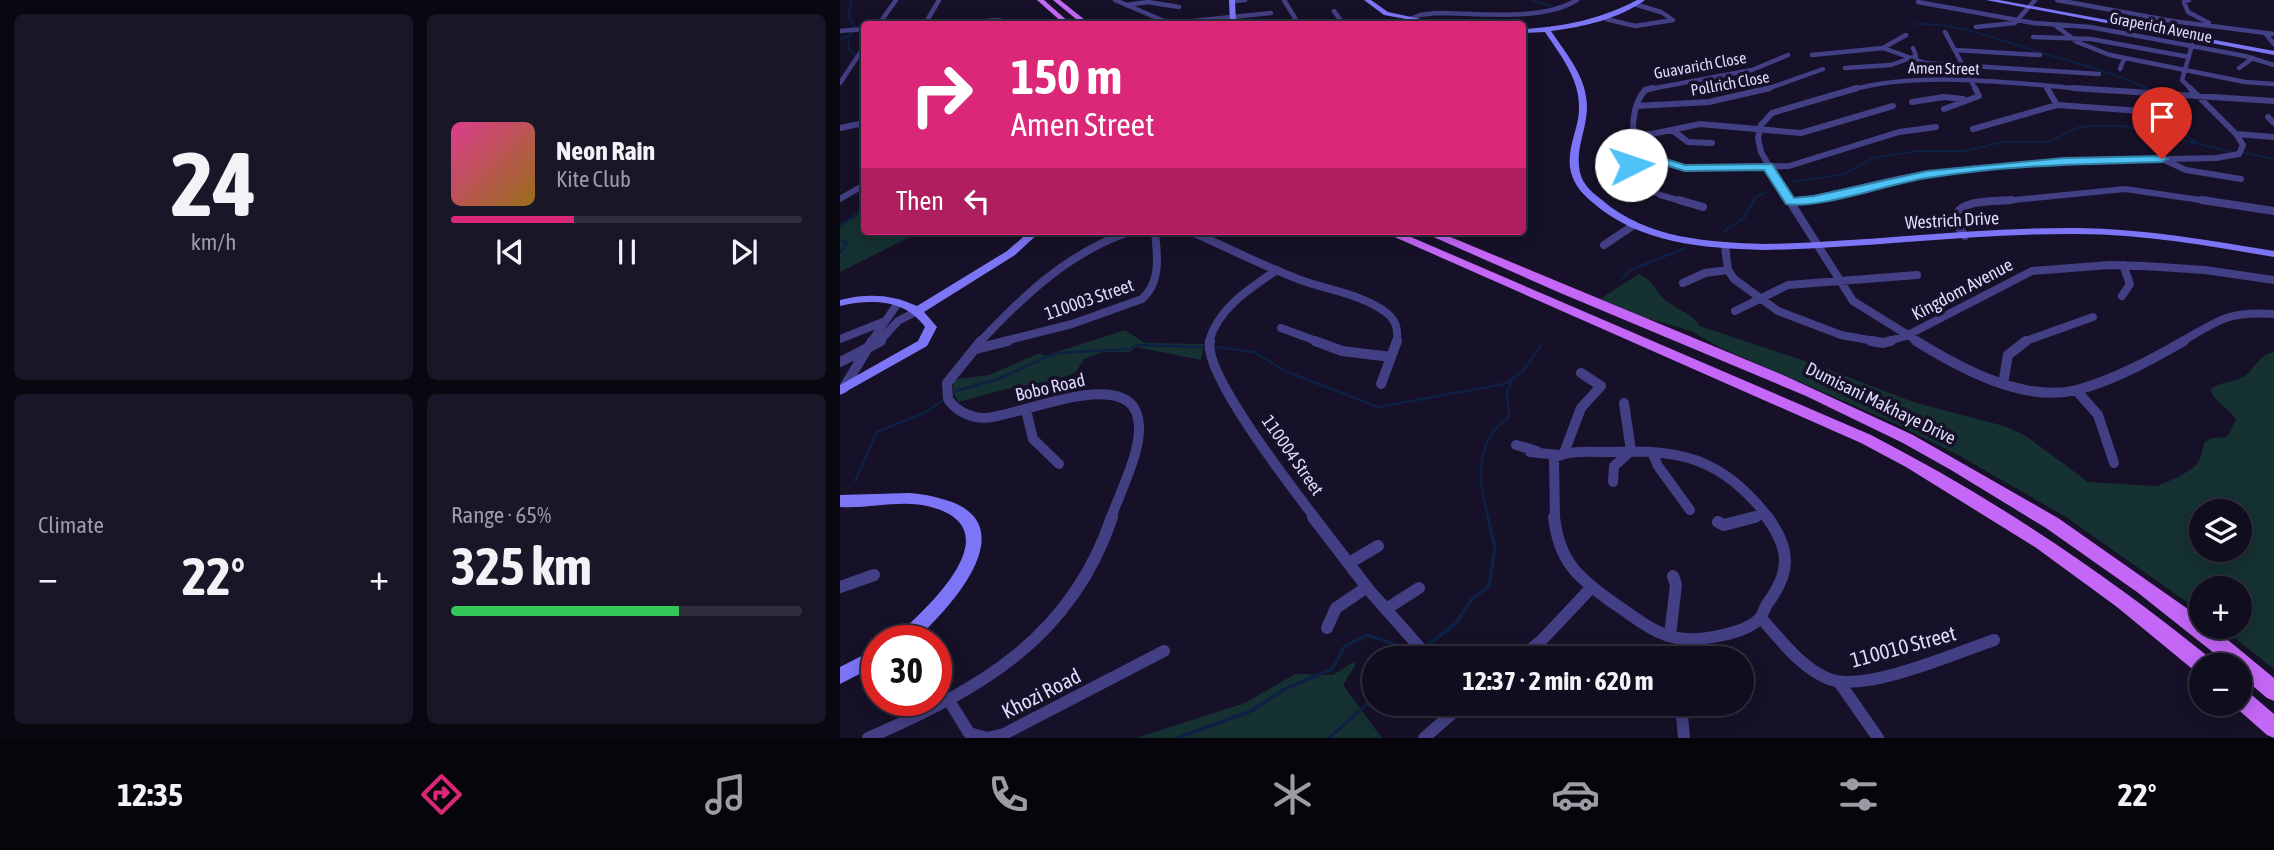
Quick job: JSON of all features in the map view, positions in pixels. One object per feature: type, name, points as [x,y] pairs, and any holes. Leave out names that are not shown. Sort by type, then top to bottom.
[{"type":"main road","points":[[1040,0],[1064,21]]},
{"type":"main road","points":[[1056,0],[1082,21]]},
{"type":"main road","points":[[1396,235],[1853,434],[1909,461],[1964,491],[2045,544],[2148,619],[2189,653]]},
{"type":"main road","name":"Dumisani Makhaye Drive","points":[[1435,235],[1807,393],[1954,463],[2010,496],[2113,564],[2213,639],[2274,691]]},
{"type":"main road","points":[[1459,235],[1548,283]]},
{"type":"main road","points":[[2252,709],[2274,728]]},
{"type":"street","points":[[881,21],[896,0]]},
{"type":"street","points":[[927,21],[939,0]]},
{"type":"street","points":[[1115,0],[1153,18],[1168,21]]},
{"type":"street","points":[[1245,0],[1233,1],[1233,21],[1271,13]]},
{"type":"street","points":[[1284,0],[1296,21]]},
{"type":"street","points":[[1367,0],[1386,14],[1417,21]]},
{"type":"street","points":[[1409,20],[1436,13],[1538,13],[1564,8],[1577,0]]},
{"type":"street","points":[[1526,32],[1606,19],[1642,0]]},
{"type":"street","points":[[1989,0],[2274,53]]},
{"type":"street","points":[[1976,27],[2012,25],[2035,0]]},
{"type":"street","points":[[2057,0],[2274,34]]},
{"type":"street","points":[[2189,0],[2184,2],[2188,12],[2218,27]]},
{"type":"street","points":[[1126,5],[1144,2],[1179,7]]},
{"type":"street","name":"Graperich Avenue","points":[[1918,2],[2018,20],[2090,27],[2192,45],[2274,65]]},
{"type":"street","points":[[1606,19],[1635,26],[1673,20],[1661,12],[1634,4]]},
{"type":"street","points":[[1334,11],[1341,21]]},
{"type":"street","points":[[2055,25],[2085,46],[2124,59],[2245,82],[2274,84]]},
{"type":"street","points":[[840,31],[861,29]]},
{"type":"street","name":"Westrich Drive","points":[[1547,30],[1582,91],[1582,115],[1572,164],[1576,177],[1597,203],[1634,225],[1676,238],[1725,246],[1817,246],[1965,236],[2108,232],[2186,239],[2274,254]]},
{"type":"street","points":[[1944,109],[1979,96],[1945,32]]},
{"type":"street","points":[[2265,33],[2274,44]]},
{"type":"street","points":[[1812,55],[1883,48],[1906,35]]},
{"type":"street","points":[[2033,37],[2070,38],[2189,57]]},
{"type":"street","points":[[1790,202],[1927,174],[2064,162],[2217,158],[2239,154],[2242,145],[2236,134],[2182,80],[2192,45]]},
{"type":"street","points":[[1883,48],[1912,59],[2099,74]]},
{"type":"street","points":[[1845,68],[1895,64],[1912,59],[1916,56],[1913,48]]},
{"type":"street","points":[[1955,50],[2040,55]]},
{"type":"street","points":[[840,83],[861,52]]},
{"type":"street","name":"Guavarich Close","points":[[1637,106],[1640,94],[1645,90],[1752,70],[1788,55]]},
{"type":"street","points":[[2239,68],[2253,58]]},
{"type":"street","points":[[856,60],[861,59]]},
{"type":"street","points":[[2120,69],[2124,59]]},
{"type":"street","points":[[840,68],[852,66]]},
{"type":"street","name":"Pollrich Close","points":[[1637,106],[1668,106],[1740,96],[1787,85],[1823,69]]},
{"type":"street","name":"Amen Street","points":[[1759,130],[1763,120],[1772,113],[1872,84],[1927,79],[2274,101]]},
{"type":"street","points":[[2046,87],[2057,105]]},
{"type":"street","points":[[1912,102],[1944,97],[1968,100]]},
{"type":"street","points":[[1973,129],[2057,105],[2155,112]]},
{"type":"street","points":[[1637,106],[1634,145],[1644,155],[1685,168],[1797,164],[1899,132],[1936,127]]},
{"type":"street","points":[[1634,134],[1652,134],[1700,124],[1801,133],[1893,106]]},
{"type":"street","points":[[2268,117],[2274,123]]},
{"type":"street","points":[[840,128],[861,124]]},
{"type":"street","points":[[1672,130],[1688,142],[1712,144]]},
{"type":"street","points":[[1759,130],[1758,149],[1838,281],[1858,306],[1957,366],[2003,384],[2046,392],[2076,390],[2150,361],[2225,316],[2246,312],[2274,314]]},
{"type":"street","points":[[2236,134],[2274,137]]},
{"type":"street","points":[[1644,155],[1632,161],[1634,179],[1660,195],[1703,206]]},
{"type":"street","points":[[2162,159],[2186,170],[2241,179]]},
{"type":"street","points":[[840,198],[861,187]]},
{"type":"street","points":[[1965,236],[1953,220],[1955,213],[1964,205],[2094,191],[2146,191],[2274,212]]},
{"type":"street","points":[[1604,245],[1634,225]]},
{"type":"street","points":[[840,362],[886,338],[895,323],[902,318],[1011,253],[1031,235]]},
{"type":"street","name":"Bobo Road","points":[[952,696],[1037,636],[1070,602],[1094,562],[1140,436],[1136,411],[1131,402],[1117,396],[1103,393],[1085,395],[985,418],[967,416],[955,408],[947,392],[947,382],[957,367],[1025,295],[1046,278],[1121,235]]},
{"type":"street","name":"110003 Street","points":[[975,349],[1072,324],[1126,307],[1147,296],[1155,282],[1157,268],[1155,235]]},
{"type":"street","points":[[1198,235],[1277,270],[1376,305],[1386,312],[1394,320],[1398,331],[1381,384]]},
{"type":"street","points":[[1683,283],[1705,273],[1728,270],[1725,246]]},
{"type":"street","points":[[2122,296],[2130,284],[2123,265]]},
{"type":"street","name":"Kingdom Avenue","points":[[1728,270],[1737,282],[1785,315],[1869,342],[1888,343],[2032,271],[2123,265],[2205,270],[2274,280]]},
{"type":"street","name":"110004 Street","points":[[1277,270],[1247,291],[1229,308],[1208,344],[1209,359],[1234,402],[1349,563],[1418,646]]},
{"type":"street","points":[[1735,311],[1788,285],[1917,275]]},
{"type":"street","points":[[840,303],[867,297],[898,303],[919,310],[931,327],[923,343],[841,391]]},
{"type":"street","points":[[841,391],[869,348],[881,323],[898,303]]},
{"type":"street","points":[[2003,384],[2005,366],[2011,350],[2093,317]]},
{"type":"street","points":[[840,339],[902,318]]},
{"type":"street","points":[[1281,328],[1342,351],[1391,358]]},
{"type":"street","points":[[1516,445],[1531,447],[1534,452],[1561,454],[1631,451],[1689,455],[1705,462],[1731,480],[1765,514],[1780,536],[1786,565],[1782,582],[1761,618],[1728,634],[1676,637],[1642,622],[1591,588],[1566,561],[1556,540],[1554,458],[1561,454],[1583,403],[1601,386],[1581,373]]},
{"type":"street","points":[[2076,390],[2098,415],[2114,463]]},
{"type":"street","points":[[1624,403],[1631,451]]},
{"type":"street","points":[[1026,410],[1033,439],[1059,464]]},
{"type":"street","points":[[1613,482],[1614,466],[1631,451]]},
{"type":"street","points":[[1652,452],[1657,467],[1677,488],[1690,510]]},
{"type":"street","points":[[840,501],[930,501],[953,508],[966,517],[973,534],[973,554],[967,569],[944,604],[920,625]]},
{"type":"street","points":[[1718,522],[1724,525],[1765,514]]},
{"type":"street","points":[[1349,563],[1378,546]]},
{"type":"street","points":[[840,587],[874,575]]},
{"type":"street","points":[[1673,576],[1676,585],[1676,637],[1679,646]]},
{"type":"street","points":[[1327,628],[1329,614],[1334,608],[1367,587]]},
{"type":"street","points":[[1386,609],[1419,588]]},
{"type":"street","points":[[1534,646],[1591,588]]},
{"type":"street","name":"110010 Street","points":[[1761,618],[1801,662],[1839,682],[1918,666],[1994,640]]},
{"type":"street","name":"Khozi Road","points":[[952,705],[969,733],[977,737],[996,736],[1164,651]]},
{"type":"street","points":[[840,676],[861,665]]},
{"type":"street","points":[[1839,682],[1878,738]]},
{"type":"street","name":"Bobo Road","points":[[868,738],[913,716]]},
{"type":"street","points":[[1424,738],[1449,716]]},
{"type":"street","points":[[1682,716],[1684,738]]},
{"type":"green space","points":[[861,210],[861,235],[914,235],[840,272],[840,225]]},
{"type":"green space","points":[[1639,274],[1652,283],[1668,302],[1692,317],[1700,326],[1817,365],[1913,402],[2004,426],[2026,436],[2088,482],[2156,486],[2194,467],[2205,442],[2212,438],[2227,437],[2236,420],[2214,398],[2211,389],[2243,377],[2264,356],[2274,352],[2274,669],[2236,639],[2252,639],[2252,576],[2189,576],[2189,604],[2066,517],[1960,456],[1894,423],[1719,347],[1691,331],[1643,317],[1600,299]]},
{"type":"green space","points":[[1125,330],[1145,343],[1204,344],[1201,360],[1136,347],[1130,352],[1103,352],[1084,359],[1076,372],[1060,379],[1002,390],[959,402],[954,395],[953,381],[957,379],[989,375],[1040,353],[1044,356]]},
{"type":"green space","points":[[1355,661],[1355,666],[1343,685],[1362,711],[1362,716],[1366,716],[1382,738],[1136,738],[1245,703],[1295,674],[1333,675]]},
{"type":"waterway","points":[[840,40],[856,31],[849,15],[851,0]]},
{"type":"waterway","points":[[1531,0],[1552,6]]},
{"type":"waterway","points":[[1916,24],[1947,26],[1977,33],[2110,74],[2153,91]]},
{"type":"waterway","points":[[848,36],[849,48],[855,55]]},
{"type":"waterway","points":[[2164,97],[2162,100],[2180,118],[2178,130],[2196,142]]},
{"type":"waterway","points":[[1793,182],[1844,174],[1873,158],[1917,151],[1966,151],[2002,142],[2049,142],[2077,128],[2091,126],[2123,126],[2232,152]]},
{"type":"waterway","points":[[2245,153],[2274,159]]},
{"type":"waterway","points":[[1753,202],[1756,197],[1766,192]]},
{"type":"waterway","points":[[1724,231],[1743,219],[1754,200]]},
{"type":"waterway","points":[[840,226],[861,211]]},
{"type":"waterway","points":[[840,240],[847,243],[840,253]]},
{"type":"waterway","points":[[1622,278],[1631,270],[1685,248]]},
{"type":"waterway","points":[[956,391],[998,379],[1056,353],[1130,349],[1137,345],[1202,347]]},
{"type":"waterway","points":[[1217,347],[1254,352],[1285,371],[1378,407],[1504,384],[1522,372],[1541,346]]},
{"type":"waterway","points":[[1489,518],[1482,491],[1482,463],[1490,437],[1509,417],[1507,392],[1512,381]]},
{"type":"waterway","points":[[855,481],[877,432],[924,413],[942,401]]},
{"type":"waterway","points":[[1429,644],[1456,623],[1472,599],[1489,586],[1495,548],[1488,517]]},
{"type":"waterway","points":[[1177,738],[1251,711],[1285,689],[1332,669],[1345,646],[1367,635],[1401,646]]},
{"type":"waterway","points":[[1329,738],[1362,709]]},
{"type":"route","points":[[1631,165],[1633,160],[1644,155],[1667,165],[1685,168],[1768,166],[1790,202],[1927,174],[2029,164],[2162,159]]}]
